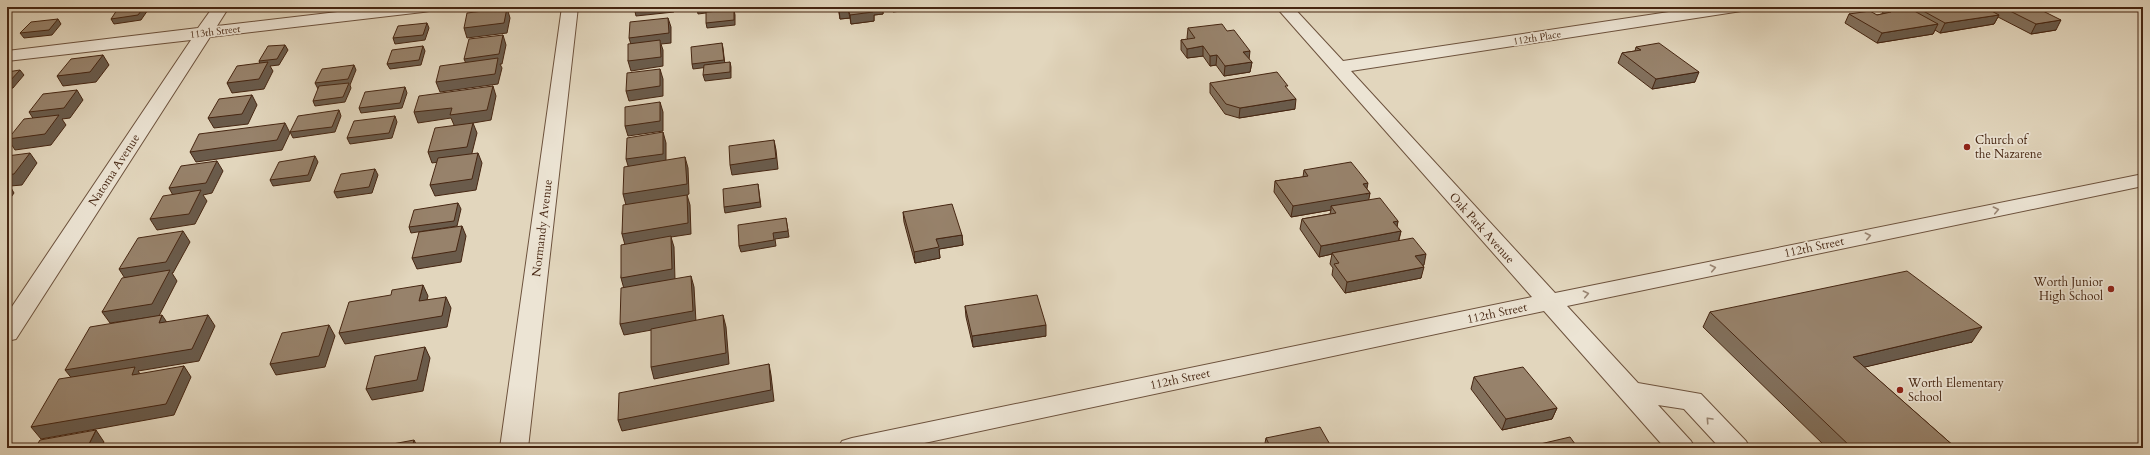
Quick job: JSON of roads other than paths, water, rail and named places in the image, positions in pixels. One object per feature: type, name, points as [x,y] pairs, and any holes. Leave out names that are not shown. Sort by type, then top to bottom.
[{"type":"street","name":"Natoma Avenue","points":[[7,333],[221,7]]},
{"type":"street","name":"113th Street","points":[[7,56],[423,7]]},
{"type":"street","name":"Normandy Avenue","points":[[514,448],[570,7]]},
{"type":"street","name":"Oak Park Avenue","points":[[1284,7],[1628,391],[1681,448]]},
{"type":"street","name":"112th Place","points":[[1339,67],[1735,7]]},
{"type":"street","name":"112th Street","points":[[852,448],[1548,302],[2143,180]]},
{"type":"street","points":[[1628,391],[1692,401],[1736,448]]},
{"type":"place","name":"Church of the Nazarene","points":[[1967,147]]},
{"type":"place","name":"Worth Junior High School","points":[[2111,289]]},
{"type":"place","name":"Worth Elementary School","points":[[1900,390]]}]
